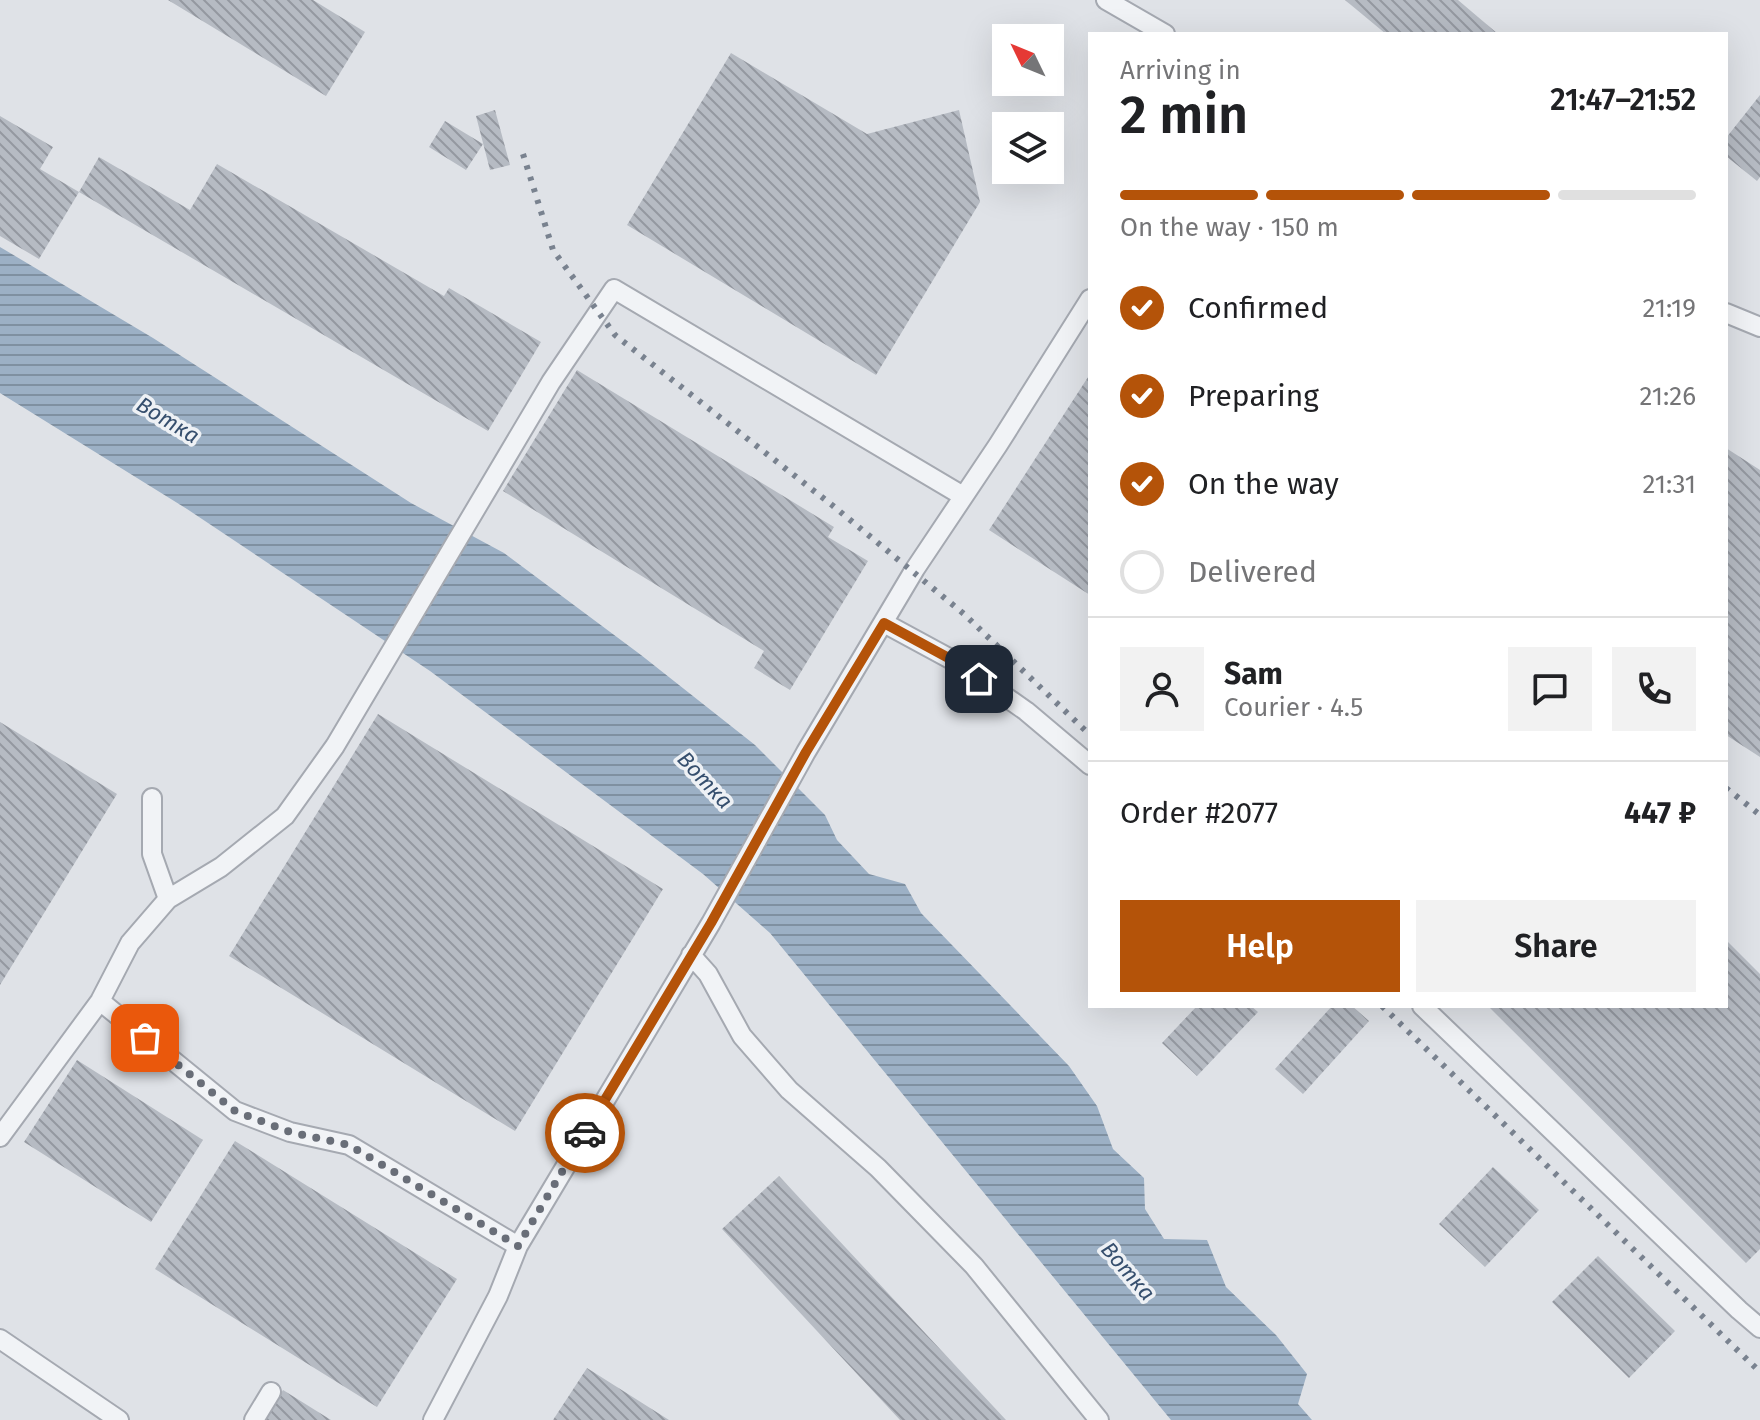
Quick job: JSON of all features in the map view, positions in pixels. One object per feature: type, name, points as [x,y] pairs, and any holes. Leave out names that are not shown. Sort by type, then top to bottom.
[{"type":"lane","points":[[1106,0],[1162,32]]},
{"type":"lane","points":[[0,1137],[100,1001],[130,943],[168,899],[221,867],[285,816],[335,746],[551,382],[614,289],[963,496]]},
{"type":"lane","points":[[433,1420],[498,1296],[518,1246],[711,923],[806,752],[915,569],[1088,302]]},
{"type":"lane","points":[[1728,314],[1760,327]]},
{"type":"lane","points":[[884,623],[956,662],[1026,711],[1088,763]]},
{"type":"lane","points":[[152,798],[152,854],[168,899]]},
{"type":"lane","points":[[691,955],[708,974],[742,1036],[770,1069],[789,1090],[878,1168],[974,1266],[1099,1420]]},
{"type":"lane","points":[[100,1001],[235,1111],[290,1132],[349,1145],[518,1246]]},
{"type":"lane","points":[[1424,1008],[1760,1328]]},
{"type":"lane","points":[[0,1339],[119,1420]]},
{"type":"lane","points":[[254,1420],[271,1392]]},
{"type":"water","name":"Вотка","points":[[0,247],[153,338],[411,503],[504,553],[755,745],[825,815],[837,840],[869,874],[905,884],[921,913],[1069,1066],[1097,1106],[1113,1149],[1144,1178],[1145,1209],[1164,1239],[1207,1240],[1226,1287],[1276,1335],[1307,1374],[1298,1404],[1312,1420],[1171,1420],[770,933],[703,874],[430,671],[187,509],[0,393]]},
{"type":"building","points":[[168,0],[313,0],[365,32],[326,96]]},
{"type":"building","points":[[1345,0],[1458,0],[1496,32],[1384,32]]},
{"type":"building","points":[[731,53],[867,134],[959,110],[980,202],[876,375],[627,225]]},
{"type":"building","points":[[1760,95],[1760,177],[1757,181],[1728,158],[1728,135]]},
{"type":"building","points":[[495,110],[510,165],[490,170],[476,116]]},
{"type":"building","points":[[0,116],[53,147],[40,169],[79,192],[39,259],[0,236]]},
{"type":"building","points":[[445,121],[483,144],[466,170],[429,147]]},
{"type":"building","points":[[99,157],[190,210],[217,164],[444,296],[449,288],[541,342],[488,431],[79,192]]},
{"type":"building","points":[[577,370],[834,527],[828,537],[868,561],[790,690],[754,668],[764,651],[503,491]]},
{"type":"building","points":[[1088,377],[1088,594],[989,530]]},
{"type":"building","points":[[1728,449],[1760,470],[1760,757],[1728,736]]},
{"type":"building","points":[[378,714],[663,889],[515,1131],[229,956]]},
{"type":"building","points":[[0,722],[117,794],[0,985]]},
{"type":"building","points":[[1728,942],[1760,974],[1760,1249],[1746,1263],[1490,1008],[1728,1008]]},
{"type":"building","points":[[1195,1008],[1253,1008],[1258,1012],[1197,1076],[1162,1043]]},
{"type":"building","points":[[1330,1008],[1354,1008],[1369,1021],[1303,1094],[1275,1069]]},
{"type":"building","points":[[77,1060],[203,1140],[151,1222],[24,1142]]},
{"type":"building","points":[[235,1141],[457,1279],[377,1407],[155,1269]]},
{"type":"building","points":[[1493,1167],[1539,1210],[1485,1267],[1439,1224]]},
{"type":"building","points":[[779,1176],[1006,1420],[900,1420],[722,1229]]},
{"type":"building","points":[[1598,1256],[1675,1331],[1629,1378],[1552,1302]]},
{"type":"building","points":[[587,1368],[669,1420],[553,1420]]},
{"type":"building","points":[[283,1390],[331,1420],[264,1420]]},
{"type":"railway","points":[[523,154],[553,250],[615,335],[832,505],[964,614],[1088,733]]},
{"type":"railway","points":[[1728,790],[1760,815]]},
{"type":"railway","points":[[1384,1008],[1760,1372]]},
{"type":"way so far","points":[[145,1038],[235,1111],[290,1132],[349,1145],[518,1246],[585,1133]]},
{"type":"route","points":[[585,1133],[711,923],[806,752],[884,623],[956,662],[979,679]]}]
